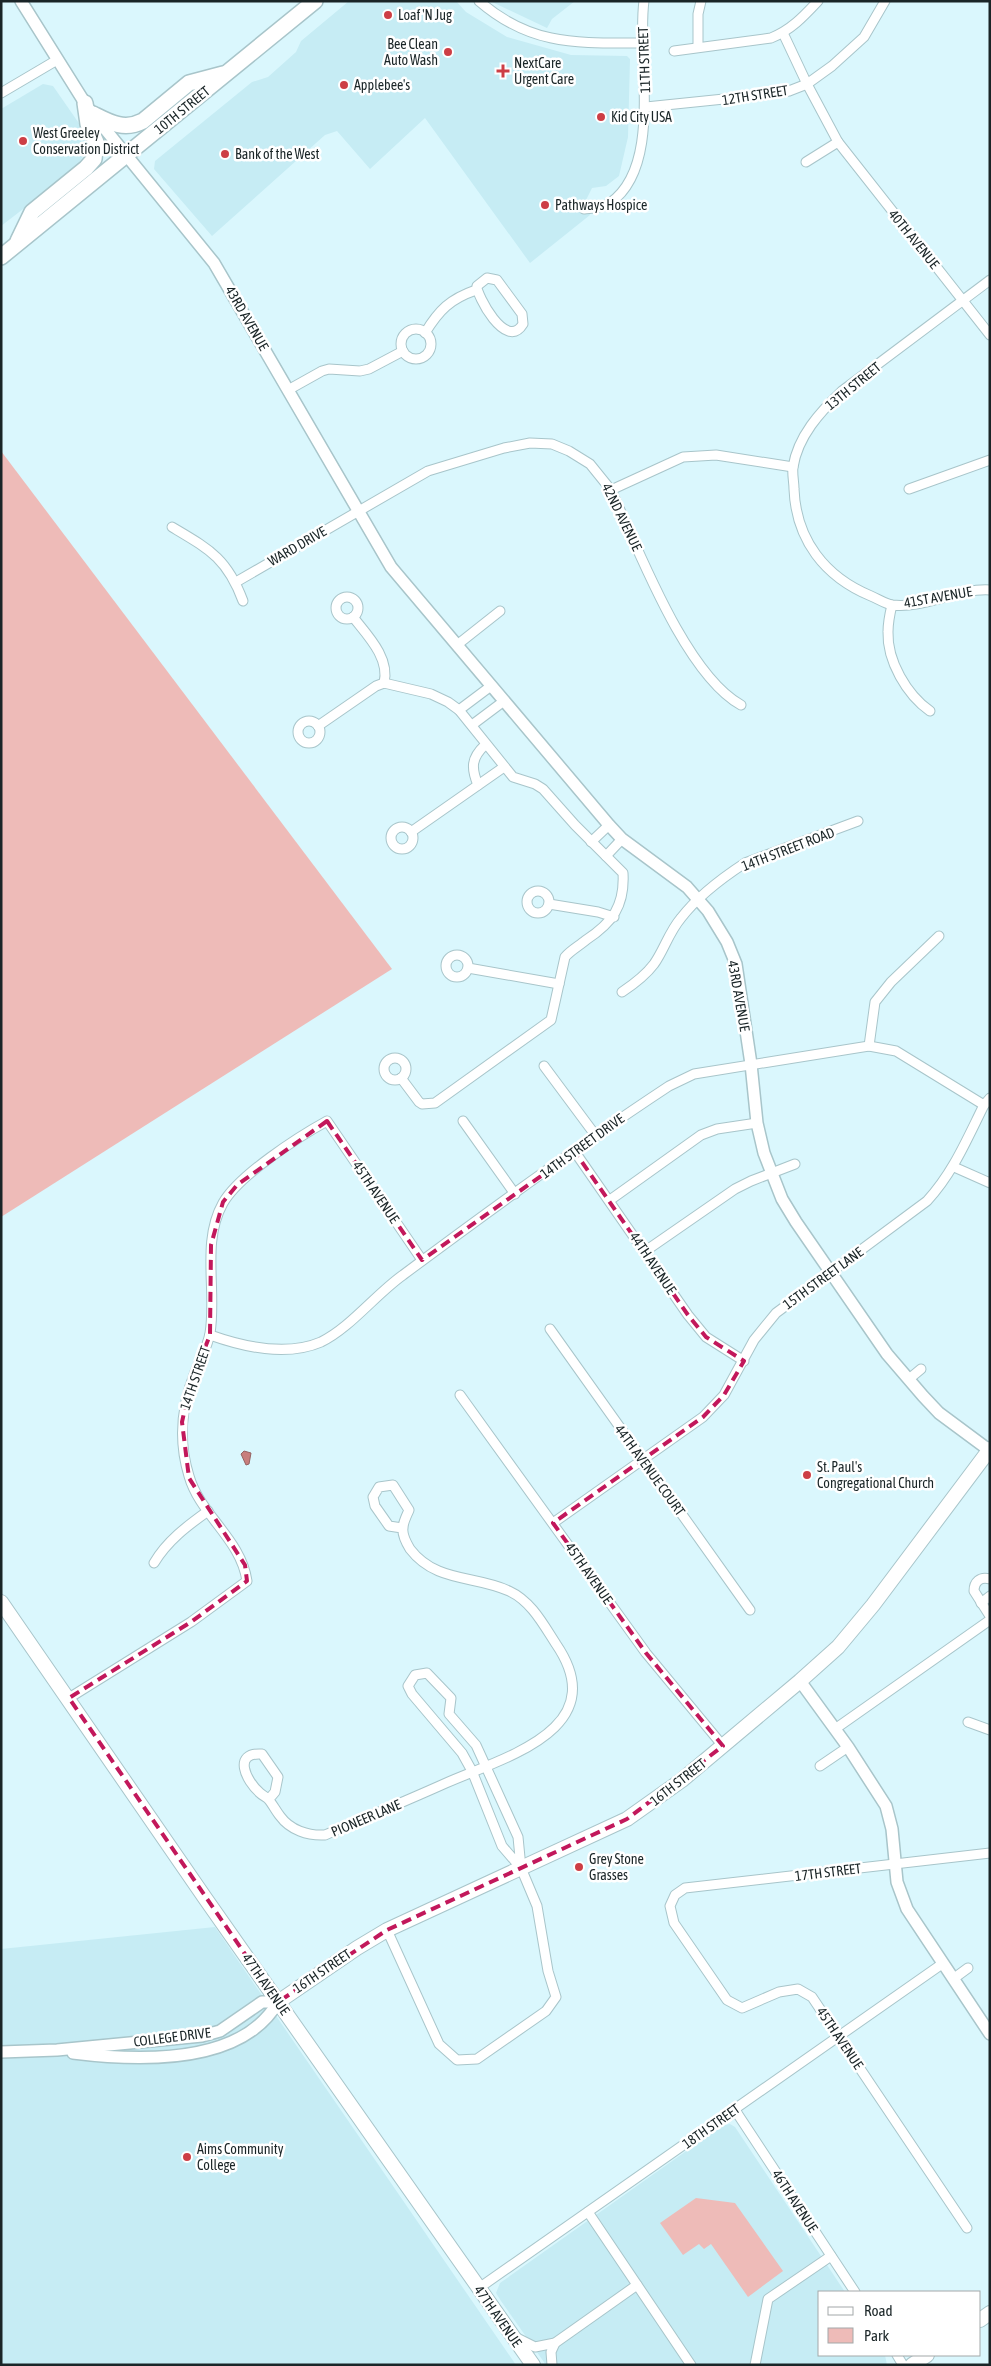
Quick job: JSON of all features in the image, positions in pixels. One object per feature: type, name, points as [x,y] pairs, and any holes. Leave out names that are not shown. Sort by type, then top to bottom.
[{"type":"main road","name":"10TH STREET","points":[[1,257],[315,1]]},
{"type":"main road","points":[[16,245],[32,212],[86,168],[94,159],[96,142],[88,124],[89,108],[120,126],[135,126],[143,122],[189,83],[229,72]]},
{"type":"main road","name":"16TH STREET","points":[[278,2002],[357,1948],[387,1930],[626,1819],[651,1803],[800,1682],[853,1630],[989,1449]]},
{"type":"main road","name":"47TH AVENUE","points":[[1,1602],[278,2002],[533,2365]]},
{"type":"main road","points":[[912,2365],[926,2356]]},
{"type":"street","name":"43RD AVENUE","points":[[21,1],[89,108],[214,263],[391,567],[609,825],[622,839],[687,887],[699,899],[717,924],[736,964],[751,1064],[756,1123],[771,1174],[796,1222],[887,1354],[940,1413],[989,1449]]},
{"type":"street","points":[[479,1],[510,24],[551,39],[579,43],[641,43]]},
{"type":"street","name":"11TH STREET","points":[[584,209],[608,204],[622,191],[637,159],[646,107],[641,43],[644,1]]},
{"type":"street","points":[[698,48],[698,14],[701,1]]},
{"type":"street","points":[[674,51],[771,38],[798,24],[818,1]]},
{"type":"street","name":"12TH STREET","points":[[646,107],[763,95],[789,91],[806,84],[832,66],[864,37],[886,1]]},
{"type":"street","name":"40TH AVENUE","points":[[783,33],[806,84],[838,142],[990,335]]},
{"type":"street","points":[[1,94],[57,60]]},
{"type":"street","points":[[806,162],[838,142]]},
{"type":"street","points":[[425,333],[438,312],[461,295],[476,290],[480,283],[487,278],[497,280],[522,314],[523,324],[521,328],[514,333],[503,329],[476,290]]},
{"type":"street","name":"13TH STREET","points":[[793,467],[811,424],[823,409],[842,392],[990,280]]},
{"type":"street","points":[[416,330],[425,333],[430,345],[427,354],[414,359],[403,351],[402,342],[406,333],[416,330]]},
{"type":"street","points":[[288,390],[322,371],[329,369],[360,371],[369,369],[403,351]]},
{"type":"street","name":"42ND AVENUE","points":[[358,511],[442,465],[530,444],[552,444],[570,451],[590,464],[611,490],[673,622],[714,683],[732,700],[741,704]]},
{"type":"street","points":[[611,490],[683,457],[716,455],[793,467]]},
{"type":"street","points":[[909,489],[990,460]]},
{"type":"street","name":"41ST AVENUE","points":[[793,467],[795,502],[799,522],[810,545],[822,563],[840,580],[892,605],[928,601],[974,590],[990,590]]},
{"type":"street","name":"WARD DRIVE","points":[[236,582],[358,511]]},
{"type":"street","points":[[172,527],[218,557],[236,582],[243,601]]},
{"type":"street","points":[[892,605],[888,631],[890,650],[895,665],[921,705],[930,712]]},
{"type":"street","points":[[457,645],[500,611]]},
{"type":"street","points":[[354,616],[382,659],[386,673],[384,683]]},
{"type":"street","points":[[318,726],[376,686],[384,683],[431,694],[448,702],[459,710],[485,745],[513,777],[535,784],[543,789],[591,842],[623,873],[619,907],[614,917],[604,929],[565,957],[551,1020],[435,1103],[422,1104],[419,1102],[402,1078]]},
{"type":"street","points":[[459,710],[491,686]]},
{"type":"street","points":[[472,726],[504,701]]},
{"type":"street","points":[[478,785],[473,773],[473,761],[485,745]]},
{"type":"street","points":[[411,832],[504,767]]},
{"type":"street","name":"14TH STREET ROAD","points":[[622,992],[646,974],[655,963],[680,918],[699,899],[745,862],[858,821]]},
{"type":"street","points":[[591,842],[609,825]]},
{"type":"street","points":[[606,856],[622,839]]},
{"type":"street","points":[[549,904],[598,912],[614,917]]},
{"type":"street","points":[[870,1046],[876,1002],[891,982],[939,936]]},
{"type":"street","points":[[468,968],[559,984]]},
{"type":"street","name":"14TH STREET DRIVE","points":[[210,1335],[259,1348],[286,1350],[321,1342],[341,1328],[390,1284],[422,1260],[668,1086],[694,1074],[870,1046],[896,1051],[987,1101]]},
{"type":"street","points":[[544,1066],[596,1136]]},
{"type":"street","name":"15TH STREET LANE","points":[[553,1523],[703,1418],[718,1404],[761,1330],[776,1312],[927,1201],[954,1167],[987,1101]]},
{"type":"street","name":"14TH STREET","points":[[69,1698],[191,1622],[247,1581],[245,1565],[228,1536],[208,1511],[189,1478],[182,1443],[182,1422],[190,1386],[210,1335],[213,1297],[211,1245],[214,1223],[223,1202],[237,1185],[316,1128],[327,1121],[329,1124]]},
{"type":"street","points":[[464,1121],[515,1194]]},
{"type":"street","points":[[610,1200],[701,1135],[717,1129],[756,1123]]},
{"type":"street","name":"45TH AVENUE","points":[[329,1124],[422,1260]]},
{"type":"street","name":"44TH AVENUE","points":[[575,1152],[688,1315],[706,1337],[744,1361]]},
{"type":"street","points":[[644,1252],[735,1190],[795,1164]]},
{"type":"street","points":[[954,1167],[990,1183]]},
{"type":"street","name":"44TH AVENUE COURT","points":[[550,1329],[750,1610]]},
{"type":"street","points":[[909,1379],[921,1369]]},
{"type":"street","name":"45TH AVENUE","points":[[460,1394],[646,1652],[723,1746]]},
{"type":"street","points":[[393,1485],[409,1510],[402,1528],[389,1526],[375,1506],[373,1497],[379,1487],[393,1485]]},
{"type":"street","points":[[154,1563],[160,1553],[182,1530],[208,1511]]},
{"type":"street","name":"PIONEER LANE","points":[[269,1799],[274,1792],[278,1777],[262,1754],[253,1753],[243,1763],[245,1772],[259,1793],[269,1799],[281,1819],[303,1833],[325,1835],[484,1766],[547,1736],[564,1718],[572,1692],[572,1676],[567,1660],[524,1600],[508,1590],[445,1574],[433,1569],[414,1554],[407,1544],[402,1528]]},
{"type":"street","points":[[835,1729],[990,1618],[974,1591],[974,1586],[979,1580],[990,1578]]},
{"type":"street","points":[[981,1603],[990,1596]]},
{"type":"street","points":[[437,1724],[449,1714],[451,1698],[427,1673],[415,1675],[408,1686],[412,1694],[437,1724],[462,1753],[472,1771],[502,1846],[521,1868]]},
{"type":"street","points":[[800,1682],[848,1747],[886,1806],[892,1829],[894,1864],[902,1898],[907,1909],[990,2034]]},
{"type":"street","points":[[387,1930],[439,2044],[457,2060],[477,2059],[546,2011],[556,1997],[548,1971],[537,1906],[521,1868],[518,1837],[476,1745],[449,1714]]},
{"type":"street","points":[[968,1722],[990,1730]]},
{"type":"street","points":[[820,1766],[848,1747]]},
{"type":"street","name":"17TH STREET","points":[[672,1901],[675,1895],[685,1888],[990,1854]]},
{"type":"street","name":"45TH AVENUE","points":[[672,1901],[670,1906],[674,1923],[727,2000],[742,2008],[779,1992],[798,1989],[812,1997],[966,2228]]},
{"type":"street","name":"18TH STREET","points":[[479,2288],[942,1964]]},
{"type":"street","points":[[953,1979],[968,1968]]},
{"type":"street","name":"COLLEGE DRIVE","points":[[1,2052],[57,2050],[202,2036],[220,2031],[262,2002],[278,2002],[270,2016],[233,2042],[202,2053],[111,2058],[57,2050]]},
{"type":"street","name":"46TH AVENUE","points":[[734,2110],[854,2291]]},
{"type":"street","points":[[588,2212],[691,2365]]},
{"type":"street","points":[[756,2365],[768,2299],[831,2256]]},
{"type":"street","points":[[512,2335],[536,2347],[555,2343],[637,2285]]},
{"type":"street","points":[[552,2365],[551,2352],[555,2343]]},
{"type":"highlighted area","points":[[327,1121],[422,1260],[575,1152],[688,1315],[706,1337],[744,1361],[724,1395],[703,1417],[553,1523],[646,1653],[723,1746],[627,1819],[387,1930],[278,2002],[69,1698],[191,1622],[247,1581],[245,1565],[189,1478],[182,1422],[190,1386],[210,1335],[211,1245],[223,1202],[237,1185]]},
{"type":"shaded area","points":[[349,1],[456,1],[466,12],[507,37],[571,55],[627,56],[630,59],[628,137],[619,176],[606,186],[592,188],[586,200],[590,215],[530,263],[425,118],[370,169],[337,131],[325,135],[212,236],[154,169],[155,161],[252,82],[268,77],[296,52],[301,41]]},
{"type":"shaded area","points":[[490,1],[575,1],[552,19],[547,28]]},
{"type":"shaded area","points":[[43,84],[53,86],[85,132],[87,150],[75,169],[1,226],[1,109]]},
{"type":"shaded area","points":[[244,1451],[251,1453],[249,1464],[246,1465],[241,1454]]},
{"type":"shaded area","name":"Aims Community College","points":[[215,1927],[516,2365],[1,2365],[1,1949]]},
{"type":"shaded area","points":[[730,2124],[735,2127],[844,2291],[818,2291],[818,2356],[885,2356],[887,2365],[546,2365],[496,2293],[500,2283],[725,2125]]},
{"type":"green space","points":[[1,451],[392,969],[1,1217]]},
{"type":"green space","points":[[696,2198],[735,2203],[783,2271],[748,2297],[711,2244],[704,2249],[699,2244],[683,2255],[660,2223]]},
{"type":"place","name":"Loaf 'N Jug","points":[[388,15]]},
{"type":"place","name":"Bee Clean Auto Wash","points":[[448,52]]},
{"type":"place","name":"NextCare Urgent Care","points":[[503,71]]},
{"type":"place","name":"Applebee's","points":[[344,85]]},
{"type":"place","name":"Kid City USA","points":[[601,117]]},
{"type":"place","name":"West Greeley Conservation District","points":[[23,141]]},
{"type":"place","name":"Bank of the West","points":[[225,154]]},
{"type":"place","name":"Pathways Hospice","points":[[545,205]]},
{"type":"place","name":"St. Paul's Congregational Church","points":[[807,1475]]},
{"type":"place","name":"Grey Stone Grasses","points":[[579,1867]]},
{"type":"place","name":"Aims Community College","points":[[187,2157]]}]
